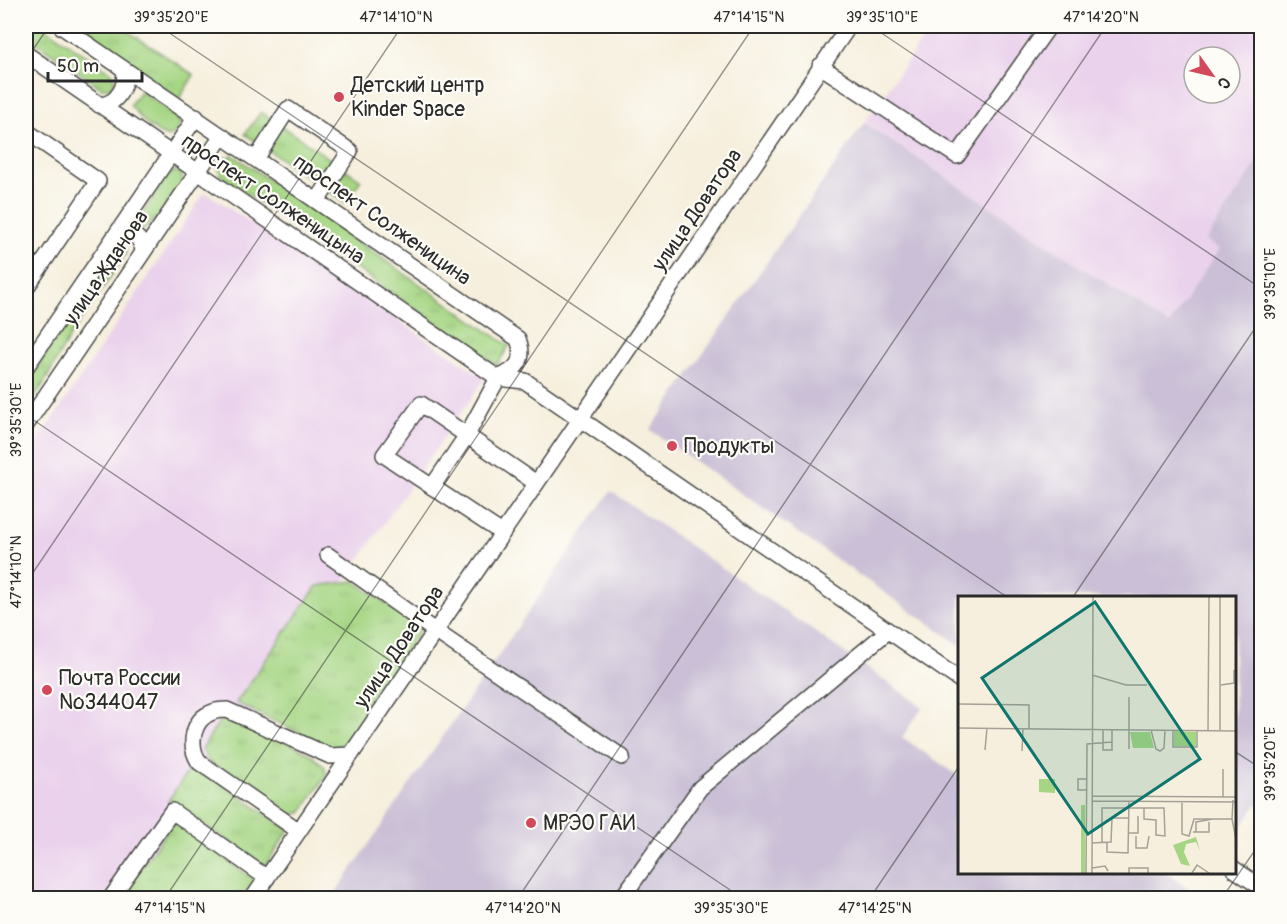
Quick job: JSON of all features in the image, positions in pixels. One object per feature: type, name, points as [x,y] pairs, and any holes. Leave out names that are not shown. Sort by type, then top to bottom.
[{"type":"street","name":"проспект Солженицына","points":[[61,26],[222,136]]},
{"type":"street","points":[[820,66],[957,156],[1049,26]]},
{"type":"street","name":"улица Доватора","points":[[253,898],[820,66],[844,27]]},
{"type":"street","name":"проспект Солженицына","points":[[26,54],[498,378],[525,381],[579,419]]},
{"type":"street","points":[[99,105],[110,102],[120,93],[125,81],[124,69]]},
{"type":"street","points":[[256,159],[288,109],[350,151],[317,201]]},
{"type":"street","name":"улица Жданова","points":[[27,360],[118,234],[196,117]]},
{"type":"street","points":[[26,131],[98,182],[26,288]]},
{"type":"street","name":"улица Жданова","points":[[26,425],[222,136]]},
{"type":"street","name":"проспект Солженицина","points":[[222,136],[518,339],[522,357]]},
{"type":"street","points":[[118,234],[129,233],[135,236],[143,252]]},
{"type":"street","points":[[432,487],[467,435],[498,378],[512,371],[522,357]]},
{"type":"street","points":[[522,357],[521,374],[525,381]]},
{"type":"street","points":[[502,533],[384,455],[421,404],[536,483]]},
{"type":"street","points":[[579,419],[958,679]]},
{"type":"street","points":[[328,555],[435,631],[622,757]]},
{"type":"street","points":[[622,898],[700,788],[888,631]]},
{"type":"street","points":[[299,831],[199,762],[192,740],[197,725],[211,712],[227,710],[330,756],[351,755]]},
{"type":"street","points":[[111,898],[172,812],[267,878]]},
{"type":"street","points":[[1236,870],[1262,888]]},
{"type":"shaded area","points":[[932,26],[1261,26],[1261,157],[1205,241],[1219,249],[1169,325],[864,123]]},
{"type":"shaded area","points":[[864,123],[1169,325],[1219,249],[1205,241],[1261,157],[1262,807],[1257,804],[1236,835],[1236,596],[958,596],[958,644],[650,430]]},
{"type":"shaded area","points":[[205,192],[485,378],[124,898],[26,898],[26,459]]},
{"type":"shaded area","points":[[611,491],[923,707],[902,737],[958,776],[958,873],[1166,873],[1203,898],[332,898]]},
{"type":"green space","points":[[26,26],[42,26],[112,73],[115,80],[113,86],[101,88],[26,35]]},
{"type":"green space","points":[[71,26],[120,26],[194,75],[179,99]]},
{"type":"green space","points":[[140,91],[175,115],[180,123],[175,134],[169,137],[157,132],[134,110],[130,105]]},
{"type":"green space","points":[[261,112],[361,180],[345,203],[245,134]]},
{"type":"green space","points":[[233,155],[509,346],[497,365],[220,175],[218,164],[222,159]]},
{"type":"green space","points":[[174,171],[181,173],[183,183],[164,211],[144,230],[135,224],[169,174]]},
{"type":"green space","points":[[118,248],[126,249],[126,254],[70,336],[26,410],[26,383]]},
{"type":"green space","points":[[354,581],[421,629],[347,741],[336,747],[329,747],[236,703],[317,586]]},
{"type":"green space","points":[[235,716],[309,753],[325,767],[326,776],[301,813],[288,815],[208,761],[202,749],[222,717]]},
{"type":"green space","points":[[193,764],[289,830],[265,866],[168,801]]},
{"type":"green space","points":[[173,822],[255,880],[242,898],[120,898]]},
{"type":"place","name":"Детский центр Kinder Space","points":[[339,97]]},
{"type":"place","name":"Продукты","points":[[672,446]]},
{"type":"place","name":"Почта России №344047","points":[[47,690]]},
{"type":"place","name":"МРЭО ГАИ","points":[[531,823]]}]
